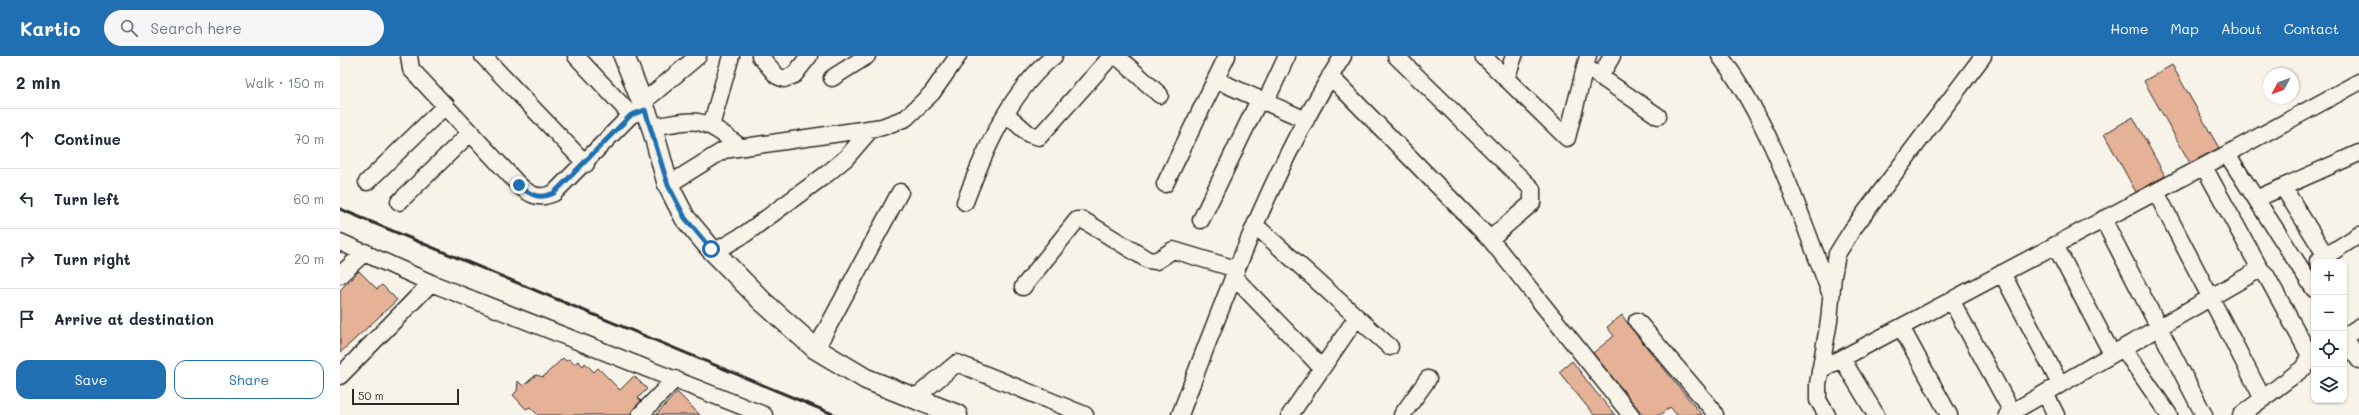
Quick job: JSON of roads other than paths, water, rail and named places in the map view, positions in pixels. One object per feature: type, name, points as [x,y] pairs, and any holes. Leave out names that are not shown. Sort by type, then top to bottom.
[{"type":"main road","points":[[624,56],[668,185],[685,218],[714,252],[762,302],[816,349],[866,379],[957,415]]},
{"type":"street","points":[[409,56],[411,69],[530,194],[548,196],[554,193],[643,114],[698,56]]},
{"type":"street","points":[[483,56],[586,164]]},
{"type":"street","points":[[576,56],[643,114],[685,122],[703,122],[739,146]]},
{"type":"street","points":[[711,126],[731,56]]},
{"type":"street","points":[[760,56],[777,76],[784,79],[794,75],[809,56]]},
{"type":"street","points":[[832,78],[867,56]]},
{"type":"street","points":[[965,202],[986,150],[1006,114],[1025,84],[1054,56]]},
{"type":"street","points":[[1165,184],[1227,56]]},
{"type":"street","points":[[1201,220],[1262,101],[1287,56]]},
{"type":"street","points":[[1180,415],[1234,272],[1306,120],[1330,76],[1343,56]]},
{"type":"street","points":[[1396,56],[1532,189],[1532,203],[1490,239]]},
{"type":"street","points":[[1483,56],[1567,138],[1587,62]]},
{"type":"street","points":[[1506,79],[1514,56]]},
{"type":"street","points":[[1600,77],[1612,56]]},
{"type":"street","points":[[1720,56],[1751,105],[1781,166],[1831,295]]},
{"type":"street","points":[[1826,415],[1818,400],[1820,370],[1829,321],[1837,254],[1852,230],[1983,56]]},
{"type":"street","points":[[1006,114],[1029,134],[1040,137],[1108,60],[1114,57],[1119,58],[1160,95]]},
{"type":"street","points":[[668,185],[724,150],[739,146],[871,129],[882,127],[906,118],[932,94],[953,58]]},
{"type":"street","points":[[1587,62],[1600,77],[1658,116]]},
{"type":"street","points":[[1330,76],[1490,239],[1631,415]]},
{"type":"street","points":[[1216,80],[1306,120]]},
{"type":"street","points":[[1820,370],[2227,154],[2357,89]]},
{"type":"street","points":[[367,182],[446,105]]},
{"type":"street","points":[[714,252],[745,234],[828,173],[846,158],[871,129]]},
{"type":"street","points":[[399,202],[471,132]]},
{"type":"street","points":[[2256,199],[2359,153]]},
{"type":"street","points":[[2227,154],[2256,199],[2311,259]]},
{"type":"street","points":[[2204,167],[2309,354],[2306,366],[2241,415]]},
{"type":"street","points":[[2283,187],[2313,259]]},
{"type":"street","points":[[816,349],[900,192]]},
{"type":"street","points":[[2156,192],[2263,399]]},
{"type":"street","points":[[2103,219],[2204,415]]},
{"type":"street","points":[[1022,287],[1077,220],[1083,220],[1148,260],[1156,260],[1173,250],[1234,272],[1322,368]]},
{"type":"street","points":[[1256,226],[1390,347]]},
{"type":"street","points":[[2321,259],[2359,235]]},
{"type":"street","points":[[340,242],[431,283],[675,379],[733,410],[764,415]]},
{"type":"street","points":[[2055,245],[2117,351],[2169,415]]},
{"type":"street","points":[[340,275],[365,252]]},
{"type":"street","points":[[1951,300],[2009,414],[2260,269]]},
{"type":"street","points":[[2002,273],[2060,384]]},
{"type":"street","points":[[340,376],[431,283]]},
{"type":"street","points":[[1290,415],[1357,317]]},
{"type":"street","points":[[1637,321],[1712,409],[1715,415]]},
{"type":"street","points":[[1901,327],[1949,415]]},
{"type":"street","points":[[2347,335],[2359,327]]},
{"type":"street","points":[[2347,342],[2359,360]]},
{"type":"street","points":[[1842,359],[1876,415]]},
{"type":"street","points":[[915,398],[957,363],[1085,415]]},
{"type":"street","points":[[640,415],[675,379]]},
{"type":"street","points":[[1402,415],[1428,379]]},
{"type":"street","points":[[2045,393],[2056,415]]},
{"type":"railway","points":[[340,209],[835,415]]}]
